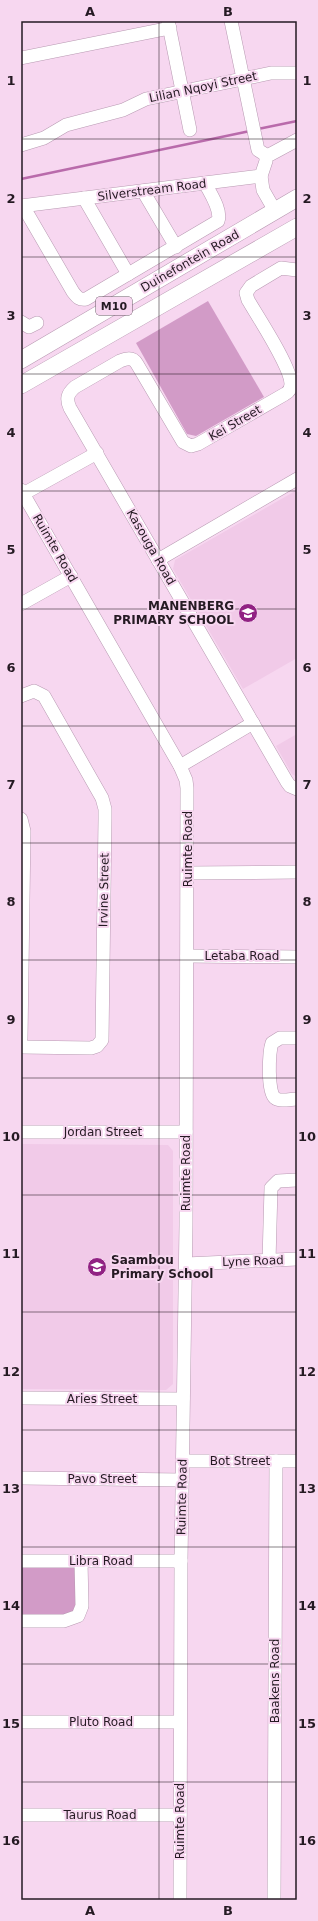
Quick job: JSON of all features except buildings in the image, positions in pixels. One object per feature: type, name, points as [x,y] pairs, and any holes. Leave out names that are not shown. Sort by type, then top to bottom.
[{"type":"main road","name":"Duinefontein Road","points":[[21,360],[297,198]]},
{"type":"main road","name":"Duinefontein Road","points":[[21,385],[297,227]]},
{"type":"street","points":[[231,21],[254,138],[258,150],[266,155],[271,154],[297,140]]},
{"type":"street","points":[[21,58],[169,24],[190,130]]},
{"type":"street","name":"Lilian Nqoyi Street","points":[[21,145],[44,138],[66,125],[114,113],[146,99],[271,73],[297,73]]},
{"type":"street","points":[[266,155],[261,176],[263,190],[275,211]]},
{"type":"street","name":"Silverstream Road","points":[[22,206],[261,176]]},
{"type":"street","points":[[22,206],[73,292],[79,299],[86,299],[218,221],[219,218],[217,209],[205,183]]},
{"type":"street","points":[[143,191],[176,247]]},
{"type":"street","points":[[84,198],[128,274]]},
{"type":"street","name":"Kei Street","points":[[68,395],[75,387],[120,361],[128,358],[132,359],[137,364],[183,442],[191,446],[198,444],[290,390],[291,383],[283,361],[248,300],[246,293],[250,286],[281,268],[297,270]]},
{"type":"street","points":[[21,322],[29,328],[37,323]]},
{"type":"street","name":"Kasouga Road","points":[[68,395],[70,408],[287,782],[290,786],[297,789]]},
{"type":"street","points":[[22,492],[96,453]]},
{"type":"street","points":[[158,560],[297,480]]},
{"type":"street","name":"Ruimte Road","points":[[22,492],[180,766],[186,780],[188,795],[186,1264],[181,1561],[180,1900]]},
{"type":"street","points":[[21,604],[71,576]]},
{"type":"street","name":"Irvine Street","points":[[21,696],[34,691],[44,696],[102,798],[105,820],[102,1040],[97,1046],[91,1048],[21,1047]]},
{"type":"street","points":[[180,766],[253,723]]},
{"type":"street","points":[[21,819],[24,838],[21,1039]]},
{"type":"street","points":[[188,873],[297,872]]},
{"type":"street","name":"Letaba Road","points":[[187,956],[297,957]]},
{"type":"street","points":[[297,1038],[280,1038],[272,1043],[270,1085],[275,1098],[282,1100],[297,1099]]},
{"type":"street","name":"Jordan Street","points":[[21,1132],[186,1132]]},
{"type":"street","points":[[269,1261],[271,1188],[276,1182],[297,1180]]},
{"type":"street","name":"Lyne Road","points":[[186,1264],[297,1259]]},
{"type":"street","name":"Aries Street","points":[[21,1398],[183,1399]]},
{"type":"street","name":"Bot Street","points":[[182,1461],[297,1461]]},
{"type":"street","name":"Baakens Road","points":[[274,1900],[276,1461]]},
{"type":"street","name":"Pavo Street","points":[[21,1478],[182,1480]]},
{"type":"street","name":"Libra Road","points":[[21,1561],[181,1561]]},
{"type":"street","points":[[21,1621],[64,1621],[78,1616],[82,1606],[81,1561]]},
{"type":"street","name":"Pluto Road","points":[[21,1722],[180,1722]]},
{"type":"street","name":"Taurus Road","points":[[21,1815],[180,1815]]},
{"type":"shaded area","points":[[208,301],[264,397],[196,436],[187,434],[136,343]]},
{"type":"shaded area","name":"MANENBERG PRIMARY SCHOOL","points":[[297,490],[297,658],[243,689],[173,569],[175,560]]},
{"type":"shaded area","points":[[297,734],[297,777],[292,774],[276,746]]},
{"type":"shaded area","name":"Saambou Primary School","points":[[21,1144],[168,1145],[173,1151],[173,1384],[166,1390],[21,1389]]},
{"type":"shaded area","points":[[21,1567],[73,1567],[76,1570],[76,1611],[65,1616],[21,1616]]},
{"type":"waterway","points":[[258,129],[297,121]]},
{"type":"waterway","points":[[21,179],[250,131]]},
{"type":"place","name":"MANENBERG PRIMARY SCHOOL","points":[[248,613]]},
{"type":"place","name":"Saambou Primary School","points":[[97,1267]]}]
